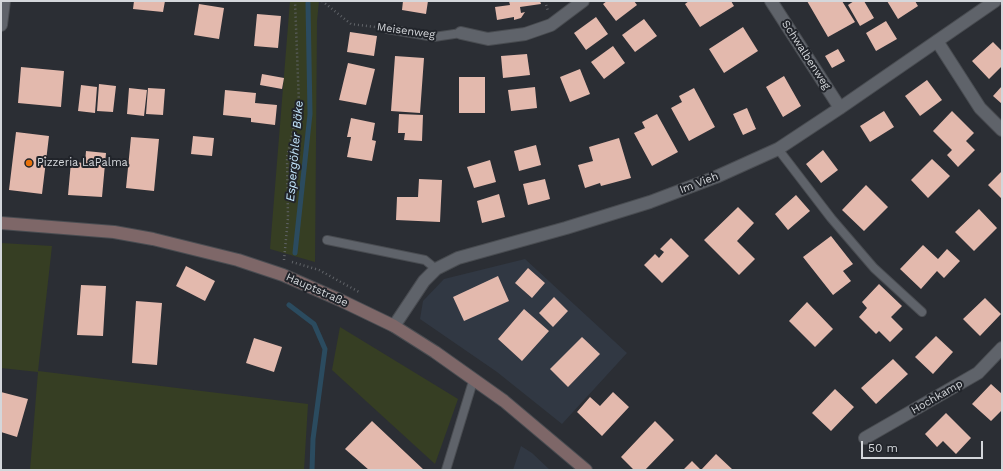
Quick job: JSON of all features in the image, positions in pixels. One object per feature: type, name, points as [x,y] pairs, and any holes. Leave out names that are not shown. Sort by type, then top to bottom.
[{"type":"main road","name":"Hauptstraße","points":[[1,223],[114,232],[153,239],[238,260],[283,275],[394,326],[435,352],[474,378],[535,426],[586,470]]},
{"type":"street","points":[[1,25],[4,1]]},
{"type":"street","name":"Meisenweg","points":[[461,33],[488,39],[525,34],[551,26],[583,1]]},
{"type":"street","name":"Schwalbenweg","points":[[772,1],[840,108]]},
{"type":"street","name":"Im Vieh","points":[[394,326],[424,281],[436,269],[458,258],[566,228],[650,202],[716,177],[778,149],[995,1]]},
{"type":"street","points":[[937,41],[980,108],[1002,130]]},
{"type":"street","name":"Hochkamp","points":[[865,438],[978,374],[1002,348]]},
{"type":"lane","name":"Meisenweg","points":[[387,29],[434,37],[461,33]]},
{"type":"lane","points":[[778,149],[831,218],[874,268],[922,312]]},
{"type":"lane","points":[[327,240],[425,260],[436,269]]},
{"type":"lane","points":[[446,470],[474,378]]},
{"type":"path","points":[[284,260],[288,218],[287,157],[299,104],[295,1]]},
{"type":"path","name":"Meisenweg","points":[[322,1],[351,24],[387,29]]},
{"type":"shaded area","points":[[525,259],[627,353],[562,424],[497,372],[420,319],[423,301],[444,279]]},
{"type":"shaded area","points":[[521,446],[532,453],[550,470],[513,470]]},
{"type":"green space","points":[[290,1],[319,1],[317,21],[315,262],[270,249]]},
{"type":"green space","points":[[1,243],[52,246],[38,371],[308,404],[304,470],[30,470],[38,372],[1,368]]},
{"type":"green space","points":[[340,327],[458,399],[435,464],[332,370]]},
{"type":"building","points":[[134,1],[165,1],[163,12],[133,9]]},
{"type":"building","points":[[403,1],[428,1],[426,14],[402,10]]},
{"type":"building","points":[[509,1],[540,1],[541,4],[520,7],[521,13],[525,12],[521,18],[514,20],[514,17],[497,20],[495,7],[510,5]]},
{"type":"building","points":[[607,1],[634,1],[637,5],[616,21],[603,4]]},
{"type":"building","points":[[689,1],[731,1],[734,6],[700,27],[685,4]]},
{"type":"building","points":[[807,1],[842,1],[855,22],[828,37]]},
{"type":"building","points":[[854,1],[864,1],[874,18],[860,26],[848,5]]},
{"type":"building","points":[[887,1],[915,1],[918,6],[898,19]]},
{"type":"building","points":[[199,4],[224,8],[219,39],[194,35]]},
{"type":"building","points":[[257,14],[281,16],[278,48],[254,46]]},
{"type":"building","points":[[596,17],[608,34],[586,50],[574,33]]},
{"type":"building","points":[[644,19],[657,36],[635,52],[622,35]]},
{"type":"building","points":[[886,21],[897,39],[876,51],[866,33]]},
{"type":"building","points":[[743,27],[758,51],[724,73],[709,49]]},
{"type":"building","points":[[350,32],[377,36],[374,56],[347,52]]},
{"type":"building","points":[[993,42],[1002,51],[1002,66],[989,79],[972,61]]},
{"type":"building","points":[[613,46],[625,63],[604,79],[591,62]]},
{"type":"building","points":[[838,49],[845,61],[832,68],[825,56]]},
{"type":"building","points":[[527,54],[530,75],[503,78],[501,56]]},
{"type":"building","points":[[395,56],[424,58],[420,113],[391,111]]},
{"type":"building","points":[[348,63],[375,69],[366,105],[339,100]]},
{"type":"building","points":[[21,67],[64,71],[61,107],[18,103]]},
{"type":"building","points":[[580,69],[590,94],[570,102],[560,77]]},
{"type":"building","points":[[262,74],[284,78],[282,89],[260,85]]},
{"type":"building","points":[[784,76],[801,106],[783,117],[766,87]]},
{"type":"building","points":[[459,77],[485,77],[485,113],[459,113]]},
{"type":"building","points":[[927,80],[942,100],[920,116],[905,96]]},
{"type":"building","points":[[99,84],[116,86],[113,112],[97,111]]},
{"type":"building","points":[[81,85],[97,87],[95,113],[78,111]]},
{"type":"building","points":[[1002,86],[1002,104],[993,96]]},
{"type":"building","points":[[535,87],[537,108],[511,111],[508,90]]},
{"type":"building","points":[[129,88],[147,90],[144,116],[127,114]]},
{"type":"building","points":[[148,88],[165,89],[163,115],[146,114]]},
{"type":"building","points":[[694,88],[715,127],[689,141],[671,108],[682,102],[679,96]]},
{"type":"building","points":[[225,90],[256,93],[255,103],[277,105],[275,125],[251,122],[251,118],[223,115]]},
{"type":"building","points":[[747,108],[756,129],[743,135],[733,114]]},
{"type":"building","points":[[884,111],[894,127],[870,142],[860,126]]},
{"type":"building","points":[[952,111],[974,133],[966,141],[975,150],[958,167],[947,155],[952,150],[933,131]]},
{"type":"building","points":[[399,114],[423,115],[422,141],[404,140],[405,133],[398,133]]},
{"type":"building","points":[[657,114],[678,152],[652,166],[634,133],[645,128],[642,122]]},
{"type":"building","points":[[351,118],[375,123],[372,140],[376,141],[372,161],[347,157],[351,137],[347,137]]},
{"type":"building","name":"Pizzeria LaPalma","points":[[16,132],[49,136],[42,194],[9,190]]},
{"type":"building","points":[[193,136],[214,138],[212,156],[191,154]]},
{"type":"building","points":[[131,137],[159,139],[154,191],[126,188]]},
{"type":"building","points":[[619,138],[631,178],[601,186],[600,183],[585,188],[578,165],[593,161],[589,147]]},
{"type":"building","points":[[536,145],[541,165],[519,171],[514,151]]},
{"type":"building","points":[[823,150],[838,170],[821,183],[806,164]]},
{"type":"building","points":[[86,151],[106,153],[102,197],[68,195],[71,162],[85,163]]},
{"type":"building","points":[[932,159],[950,176],[928,198],[911,180]]},
{"type":"building","points":[[490,160],[496,182],[474,188],[467,167]]},
{"type":"building","points":[[1002,171],[1002,199],[988,185]]},
{"type":"building","points":[[419,179],[442,180],[440,222],[396,220],[397,197],[418,197]]},
{"type":"building","points":[[545,179],[550,199],[528,205],[523,184]]},
{"type":"building","points":[[866,185],[888,207],[864,231],[842,210]]},
{"type":"building","points":[[499,194],[505,217],[482,223],[477,201]]},
{"type":"building","points":[[796,195],[810,211],[788,230],[775,214]]},
{"type":"building","points":[[738,207],[754,223],[737,241],[755,259],[739,275],[704,240]]},
{"type":"building","points":[[979,209],[997,228],[974,251],[955,232]]},
{"type":"building","points":[[831,236],[853,264],[843,271],[851,281],[833,295],[803,257]]},
{"type":"building","points":[[671,238],[689,256],[662,283],[644,265],[655,254],[659,258],[664,252],[660,249]]},
{"type":"building","points":[[923,245],[938,259],[947,249],[960,261],[944,278],[937,271],[921,289],[900,269]]},
{"type":"building","points":[[186,266],[215,281],[205,301],[176,286]]},
{"type":"building","points":[[528,268],[545,283],[532,298],[515,283]]},
{"type":"building","points":[[498,276],[509,301],[464,321],[453,297]]},
{"type":"building","points":[[879,284],[902,306],[891,317],[903,329],[890,342],[879,331],[876,334],[859,317],[867,308],[862,302]]},
{"type":"building","points":[[81,285],[106,286],[103,336],[77,335]]},
{"type":"building","points":[[554,297],[568,311],[553,327],[539,313]]},
{"type":"building","points":[[985,298],[1001,314],[980,336],[963,319]]},
{"type":"building","points":[[136,301],[162,303],[157,365],[132,363]]},
{"type":"building","points":[[807,302],[833,329],[815,347],[789,321]]},
{"type":"building","points":[[524,309],[549,331],[522,361],[498,339]]},
{"type":"building","points":[[936,336],[953,352],[933,374],[915,357]]},
{"type":"building","points":[[582,337],[600,354],[568,387],[550,369]]},
{"type":"building","points":[[254,338],[282,347],[274,372],[246,363]]},
{"type":"building","points":[[893,359],[908,374],[876,404],[861,388]]},
{"type":"building","points":[[991,384],[1002,394],[1002,410],[991,421],[972,404]]},
{"type":"building","points":[[835,389],[854,407],[831,431],[812,413]]},
{"type":"building","points":[[1,392],[28,399],[17,437],[1,432]]},
{"type":"building","points":[[613,392],[629,407],[602,436],[577,412],[590,397],[600,406]]},
{"type":"building","points":[[946,413],[971,438],[956,454],[943,441],[937,447],[925,434]]},
{"type":"building","points":[[372,421],[424,470],[369,470],[345,449]]},
{"type":"building","points":[[655,421],[674,440],[645,470],[634,470],[621,457]]},
{"type":"building","points":[[716,454],[733,470],[701,470]]},
{"type":"building","points":[[692,461],[701,470],[683,470]]},
{"type":"waterway","name":"Espergöhler Bäke","points":[[295,253],[310,114],[308,3]]},
{"type":"waterway","name":"Espergöhler Bäke","points":[[289,305],[314,324],[325,349],[313,439],[312,470]]},
{"type":"place","name":"Pizzeria LaPalma","points":[[29,163]]}]
